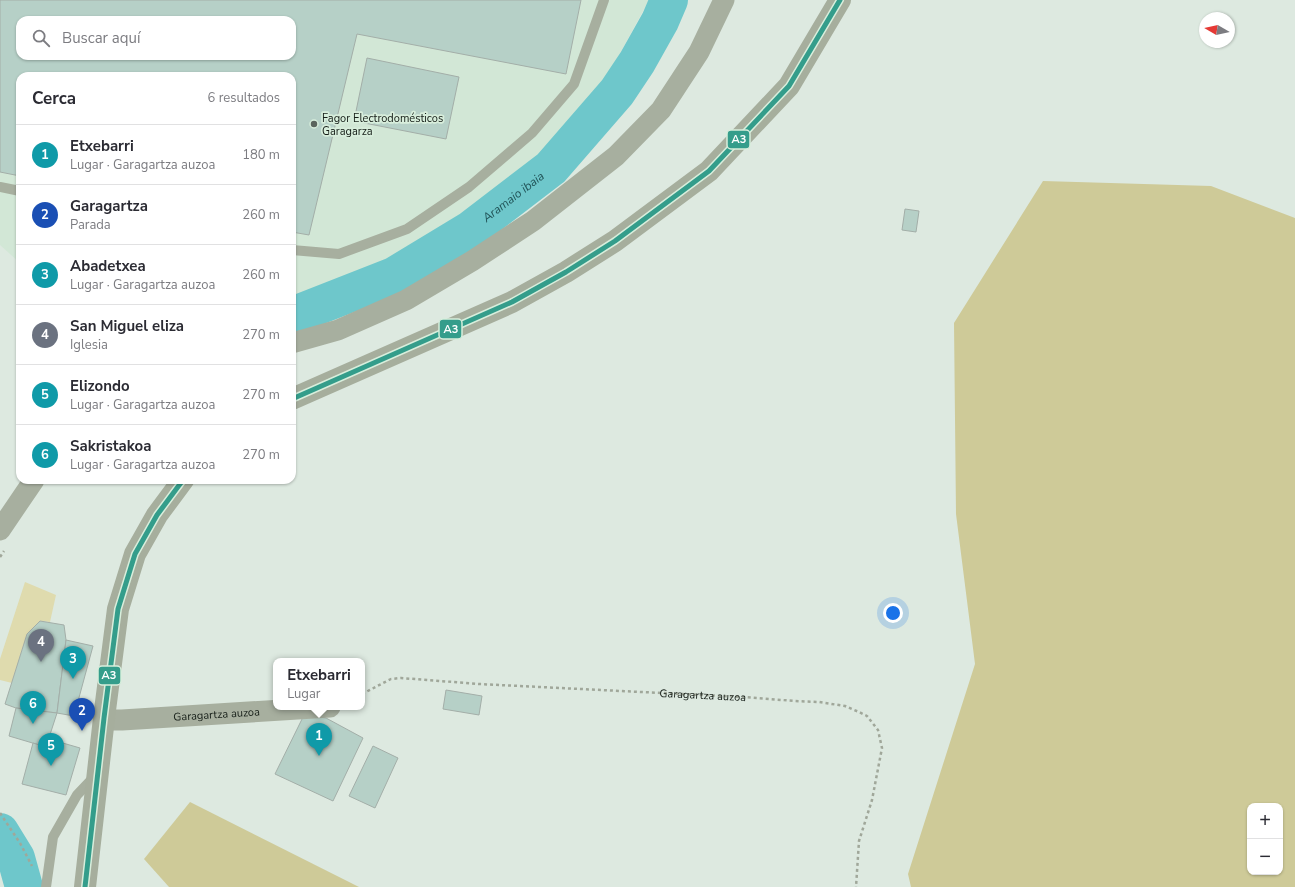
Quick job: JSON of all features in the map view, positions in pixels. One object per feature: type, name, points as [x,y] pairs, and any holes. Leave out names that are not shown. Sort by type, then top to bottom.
[{"type":"main road","points":[[296,397],[512,302],[566,272],[615,241],[709,171],[789,86],[840,0]]},
{"type":"main road","points":[[85,887],[118,609],[135,554],[157,515],[180,484]]},
{"type":"street","points":[[296,342],[338,330],[406,300],[472,261],[533,221],[616,156],[661,110],[699,52],[724,0]]},
{"type":"street","points":[[0,530],[31,484]]},
{"type":"street","name":"Garagartza auzoa","points":[[104,718],[122,720],[282,710]]},
{"type":"lane","points":[[296,250],[339,254],[407,229],[469,187],[532,133],[574,84],[604,0]]},
{"type":"lane","points":[[0,187],[16,190]]},
{"type":"lane","points":[[46,887],[52,837],[77,795],[98,773]]},
{"type":"path","name":"Garagartza auzoa","points":[[365,692],[391,679],[400,678],[479,684],[743,697],[819,702],[845,706],[867,716],[878,730],[882,748],[872,800],[859,842],[856,887]]},
{"type":"path","points":[[0,813],[20,843],[32,867]]},
{"type":"shaded area","points":[[0,0],[649,0],[583,121],[439,237],[296,305],[296,72],[16,72],[16,259],[0,245]]},
{"type":"shaded area","points":[[1043,181],[1211,186],[1295,218],[1295,887],[911,887],[908,874],[975,664],[956,514],[954,323]]},
{"type":"shaded area","points":[[25,582],[56,595],[50,622],[40,621],[27,634],[12,683],[0,680],[0,659]]},
{"type":"shaded area","points":[[190,802],[359,887],[169,887],[144,859]]},
{"type":"building","name":"Fagor Electrodomésticos Garagarza","points":[[0,0],[581,0],[566,74],[357,34],[309,235],[296,233],[296,72],[16,72],[16,175],[0,172]]},
{"type":"building","points":[[367,58],[459,77],[446,139],[354,121]]},
{"type":"building","points":[[905,209],[919,211],[916,232],[902,230]]},
{"type":"building","points":[[40,621],[64,625],[66,640],[57,713],[16,708],[5,704],[27,634]]},
{"type":"building","points":[[66,640],[93,646],[74,716],[57,713]]},
{"type":"building","points":[[446,690],[482,696],[479,715],[443,709]]},
{"type":"building","points":[[16,708],[57,713],[46,747],[9,736]]},
{"type":"building","points":[[304,715],[326,718],[363,738],[333,801],[275,774]]},
{"type":"building","points":[[49,739],[80,748],[66,795],[22,784],[33,743],[46,747]]},
{"type":"building","points":[[373,746],[398,758],[375,808],[349,796]]},
{"type":"waterway","name":"Aramaio ibaia","points":[[296,314],[394,276],[470,230],[551,168],[617,92],[637,62],[660,21],[669,0]]},
{"type":"waterway","name":"Aramaio ibaia","points":[[0,832],[16,858],[24,887]]},
{"type":"transit line","name":"A3","points":[[296,397],[512,302],[566,272],[615,241],[709,171],[789,86],[840,0]]},
{"type":"transit line","name":"A3","points":[[85,887],[118,609],[135,554],[157,515],[180,484]]},
{"type":"place","name":"Fagor Electrodomésticos Garagarza","points":[[314,124]]},
{"type":"place","name":"San Miguel eliza","points":[[41,662]]},
{"type":"place","name":"Abadetxea","points":[[73,679]]},
{"type":"place","name":"Sakristakoa","points":[[33,724]]},
{"type":"place","name":"Garagartza","points":[[82,731]]},
{"type":"place","name":"Etxebarri","points":[[319,756]]},
{"type":"place","name":"Elizondo","points":[[51,766]]}]
